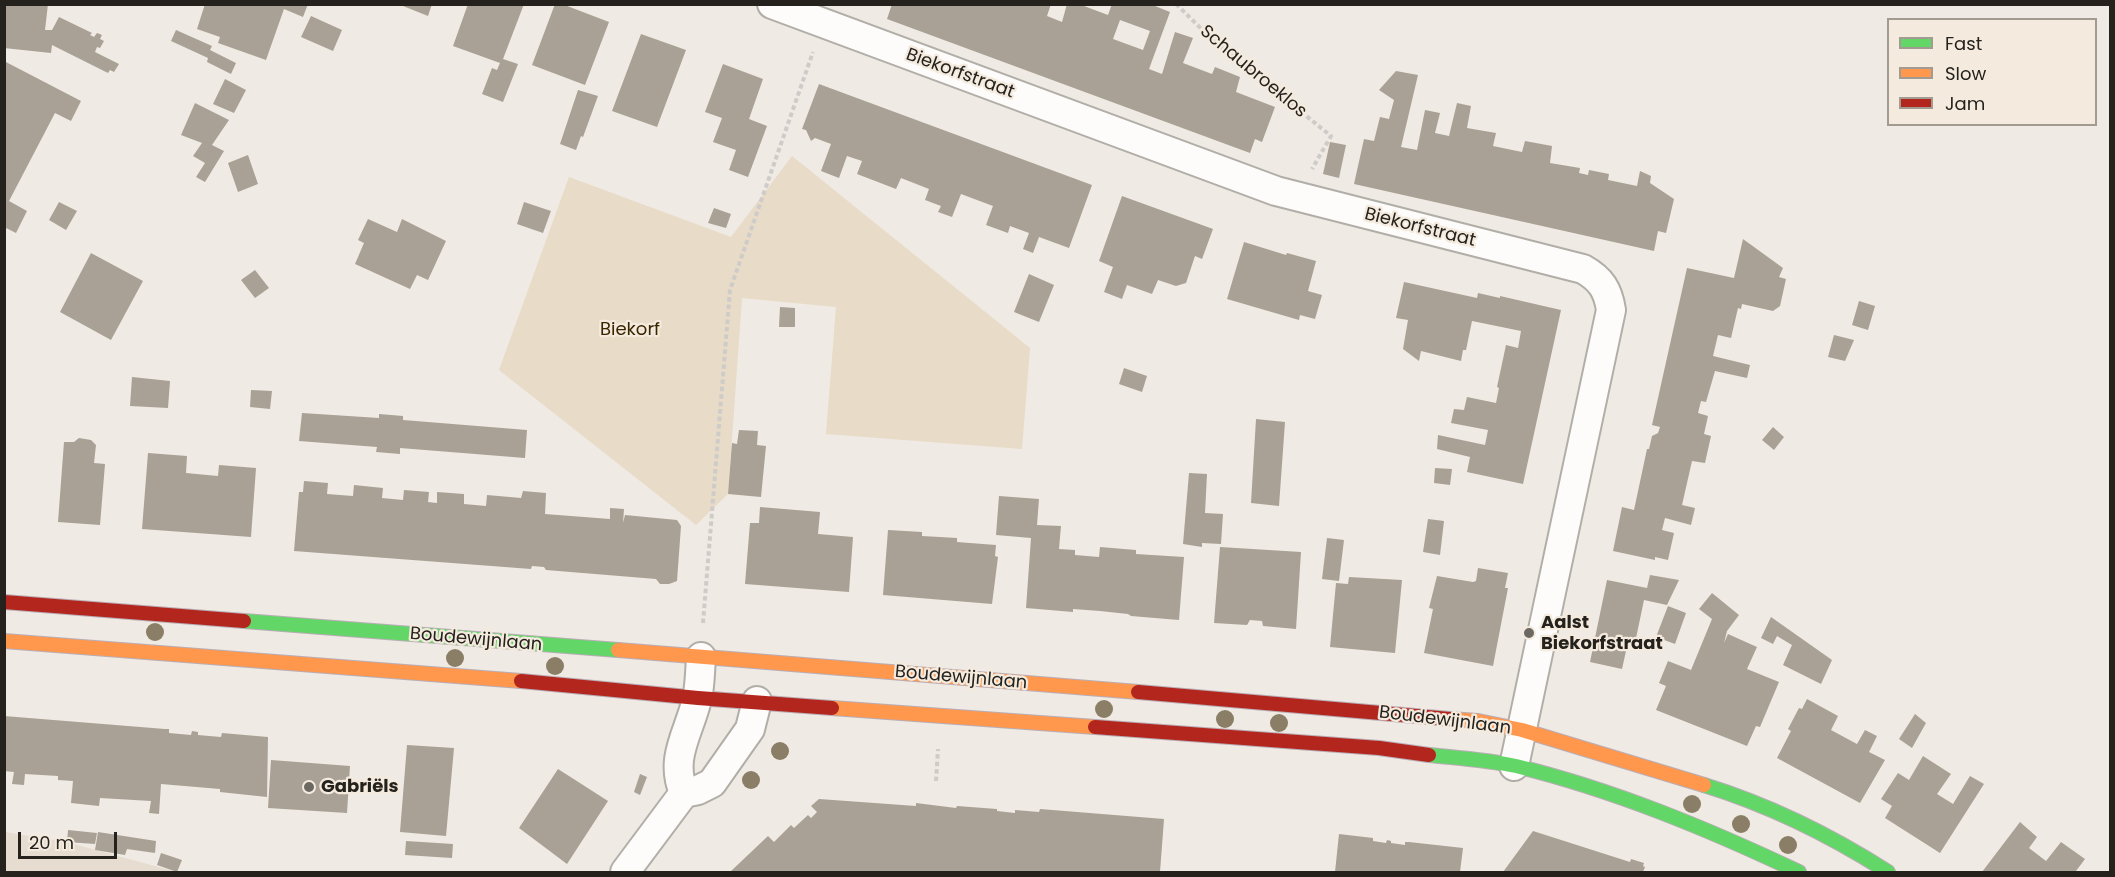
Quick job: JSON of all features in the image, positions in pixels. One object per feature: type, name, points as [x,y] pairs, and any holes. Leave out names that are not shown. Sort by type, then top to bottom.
[{"type":"main road","name":"Boudewijnlaan","points":[[4,602],[766,661],[1478,722],[1522,730],[1739,796],[1796,820],[1854,850],[1888,873]]},
{"type":"main road","name":"Boudewijnlaan","points":[[4,641],[501,679],[698,698],[1379,748],[1515,766],[1623,797],[1729,839],[1799,873]]},
{"type":"street","name":"Biekorfstraat","points":[[772,4],[1276,191],[1583,269],[1603,284],[1609,297],[1611,310],[1515,766]]},
{"type":"street","points":[[684,793],[678,779],[678,757],[698,698],[701,657]]},
{"type":"street","points":[[626,873],[684,793],[698,790],[712,783],[750,729],[757,701]]},
{"type":"path","name":"Schaubroeklos","points":[[1176,4],[1216,43],[1331,136]]},
{"type":"path","points":[[701,657],[730,290],[823,24]]},
{"type":"shaded area","points":[[5,832],[66,842],[177,872],[5,872]]},
{"type":"green space","name":"Biekorf","points":[[792,156],[1030,348],[1022,449],[826,434],[836,307],[742,298],[728,494],[696,525],[499,370],[569,177],[731,237]]},
{"type":"building","points":[[4,4],[48,4],[45,30],[52,30],[59,17],[92,33],[90,35],[94,37],[97,33],[102,35],[100,39],[104,41],[95,52],[119,64],[114,72],[110,70],[108,73],[52,45],[51,53],[4,48]]},
{"type":"building","points":[[205,4],[308,4],[303,17],[284,9],[266,60],[218,43],[220,37],[197,29]]},
{"type":"building","points":[[398,4],[432,4],[428,16]]},
{"type":"building","points":[[468,4],[524,4],[503,59],[518,64],[503,102],[482,94],[492,68],[497,70],[500,63],[453,46]]},
{"type":"building","points":[[555,4],[562,4],[609,22],[585,85],[532,65]]},
{"type":"building","points":[[892,4],[1051,4],[1047,16],[1062,22],[1067,4],[1084,4],[1084,6],[1108,15],[1112,4],[1150,4],[1170,12],[1149,69],[1162,74],[1175,32],[1193,38],[1183,63],[1212,74],[1215,67],[1240,77],[1236,92],[1275,107],[1262,142],[1255,139],[1250,153],[887,19]],"holes":[[[1120,20],[1150,31],[1143,50],[1113,39]]]},
{"type":"building","points":[[311,16],[342,30],[333,51],[301,37]]},
{"type":"building","points":[[176,30],[212,46],[210,50],[236,63],[231,74],[207,62],[208,58],[171,41]]},
{"type":"building","points":[[641,34],[686,50],[657,127],[612,111]]},
{"type":"building","points":[[4,61],[81,101],[71,121],[55,113],[9,201],[27,211],[16,233],[4,227]]},
{"type":"building","points":[[723,64],[763,79],[749,119],[767,126],[748,177],[729,170],[736,150],[713,142],[722,118],[705,112]]},
{"type":"building","points":[[1396,71],[1418,75],[1401,147],[1417,150],[1425,110],[1440,113],[1435,133],[1449,136],[1457,103],[1471,106],[1467,128],[1496,133],[1493,146],[1522,152],[1525,141],[1552,146],[1550,163],[1580,168],[1579,173],[1588,175],[1589,170],[1609,174],[1608,180],[1637,186],[1640,171],[1651,176],[1650,183],[1674,199],[1666,233],[1658,231],[1654,251],[1354,184],[1364,139],[1374,141],[1380,117],[1389,119],[1394,100],[1379,90]]},
{"type":"building","points":[[225,79],[246,90],[234,113],[213,104]]},
{"type":"building","points":[[819,84],[1092,185],[1069,248],[1039,237],[1033,253],[1023,249],[1029,233],[1010,226],[1008,233],[986,225],[993,206],[961,194],[952,217],[938,212],[941,206],[925,200],[929,189],[901,178],[896,189],[857,174],[862,161],[847,156],[839,178],[821,171],[831,144],[815,138],[811,141],[806,130],[802,129]]},
{"type":"building","points":[[578,90],[598,96],[576,150],[560,144]]},
{"type":"building","points":[[195,103],[229,120],[212,145],[224,151],[205,182],[196,177],[205,163],[193,156],[202,143],[181,135]]},
{"type":"building","points":[[1330,142],[1346,145],[1339,178],[1323,174]]},
{"type":"building","points":[[248,155],[258,184],[238,192],[228,163]]},
{"type":"building","points":[[1122,196],[1213,229],[1202,259],[1195,256],[1186,283],[1176,286],[1158,280],[1152,294],[1127,285],[1122,299],[1104,292],[1113,267],[1099,261]]},
{"type":"building","points":[[59,202],[77,211],[66,230],[49,220]]},
{"type":"building","points":[[524,202],[551,211],[543,233],[517,224]]},
{"type":"building","points":[[714,208],[731,214],[726,228],[708,223]]},
{"type":"building","points":[[368,219],[397,232],[402,219],[446,241],[428,280],[417,275],[410,289],[355,264],[364,243],[358,240]]},
{"type":"building","points":[[1743,239],[1783,268],[1779,277],[1786,279],[1780,306],[1773,311],[1742,304],[1741,309],[1738,308],[1731,338],[1718,335],[1713,356],[1750,365],[1747,378],[1715,371],[1706,402],[1701,401],[1698,413],[1708,416],[1704,434],[1711,436],[1705,463],[1692,461],[1682,505],[1695,508],[1691,525],[1665,518],[1662,530],[1674,533],[1668,560],[1655,557],[1655,560],[1613,551],[1622,507],[1634,510],[1647,449],[1649,449],[1652,436],[1658,433],[1660,427],[1652,425],[1687,268],[1734,278]]},
{"type":"building","points":[[1244,242],[1286,255],[1287,253],[1316,261],[1308,291],[1322,295],[1315,319],[1300,315],[1299,320],[1227,299]]},
{"type":"building","points":[[91,253],[143,281],[111,340],[60,312]]},
{"type":"building","points":[[255,270],[269,288],[255,298],[241,280]]},
{"type":"building","points":[[1029,274],[1054,285],[1039,322],[1014,312]]},
{"type":"building","points":[[1404,282],[1477,298],[1478,293],[1500,298],[1500,296],[1561,310],[1523,484],[1467,472],[1470,457],[1437,449],[1438,435],[1485,445],[1488,430],[1451,423],[1454,409],[1464,410],[1467,397],[1496,403],[1506,345],[1518,348],[1521,331],[1472,321],[1466,350],[1463,350],[1461,361],[1421,351],[1419,361],[1403,349],[1408,320],[1396,318]]},
{"type":"building","points":[[1859,301],[1875,306],[1868,330],[1852,325]]},
{"type":"building","points":[[780,307],[795,308],[795,327],[779,327]]},
{"type":"building","points":[[1834,335],[1854,340],[1845,361],[1828,357]]},
{"type":"building","points":[[1124,368],[1147,376],[1142,392],[1119,384]]},
{"type":"building","points":[[132,377],[170,381],[168,408],[130,406]]},
{"type":"building","points":[[251,390],[272,391],[270,409],[250,407]]},
{"type":"building","points":[[302,413],[379,418],[379,414],[403,416],[403,420],[527,430],[525,458],[400,448],[400,454],[376,452],[377,447],[299,441]]},
{"type":"building","points":[[1256,419],[1285,422],[1279,506],[1251,503]]},
{"type":"building","points":[[1773,427],[1784,437],[1774,450],[1762,440]]},
{"type":"building","points":[[739,430],[758,431],[757,445],[766,446],[761,497],[728,494],[732,443],[737,444]]},
{"type":"building","points":[[79,438],[91,440],[96,445],[94,463],[105,464],[100,525],[58,522],[64,442],[74,442]]},
{"type":"building","points":[[148,453],[187,456],[186,473],[218,476],[219,465],[256,468],[251,537],[142,529]]},
{"type":"building","points":[[1435,468],[1452,469],[1450,485],[1434,483]]},
{"type":"building","points":[[1189,473],[1207,474],[1205,513],[1223,514],[1221,544],[1202,543],[1202,547],[1183,544]]},
{"type":"building","points":[[304,481],[328,483],[327,494],[353,496],[354,485],[383,488],[382,498],[403,500],[404,490],[429,492],[428,502],[437,503],[437,492],[464,494],[464,504],[486,506],[487,495],[521,498],[523,491],[546,493],[545,514],[610,519],[610,508],[624,509],[623,523],[625,515],[677,520],[681,526],[677,581],[660,584],[656,579],[546,570],[544,567],[532,566],[531,569],[294,551],[299,492],[303,492]]},
{"type":"building","points":[[999,496],[1039,499],[1037,525],[1061,526],[1059,549],[1075,550],[1075,555],[1099,557],[1100,547],[1136,550],[1136,554],[1184,557],[1179,620],[1100,611],[1073,609],[1073,612],[1026,608],[1031,538],[996,535]]},
{"type":"building","points":[[760,507],[820,512],[818,534],[853,537],[849,592],[745,584],[750,523],[759,523]]},
{"type":"building","points":[[1428,519],[1444,521],[1440,555],[1423,552]]},
{"type":"building","points":[[888,530],[922,532],[922,536],[957,538],[957,542],[996,545],[995,556],[998,557],[992,604],[883,595]]},
{"type":"building","points":[[1327,538],[1344,540],[1339,581],[1322,579]]},
{"type":"building","points":[[1220,547],[1301,552],[1296,629],[1263,626],[1262,621],[1250,620],[1247,625],[1214,623]]},
{"type":"building","points":[[1478,568],[1508,573],[1505,588],[1508,588],[1493,666],[1424,653],[1433,609],[1429,608],[1437,576],[1473,582],[1476,581]]},
{"type":"building","points":[[1650,575],[1679,580],[1667,605],[1644,600],[1635,643],[1628,642],[1622,669],[1590,662],[1607,580],[1647,588]]},
{"type":"building","points":[[1349,577],[1402,580],[1395,653],[1330,647],[1336,583],[1348,584]]},
{"type":"building","points":[[1712,593],[1739,615],[1727,631],[1724,643],[1728,634],[1757,647],[1747,669],[1779,682],[1760,727],[1756,726],[1747,746],[1656,710],[1666,686],[1659,683],[1668,661],[1691,670],[1712,619],[1699,609]]},
{"type":"building","points":[[1668,606],[1686,613],[1675,644],[1656,637]]},
{"type":"building","points":[[1771,617],[1832,660],[1821,684],[1783,665],[1792,645],[1777,636],[1773,644],[1761,638]]},
{"type":"building","points":[[1807,699],[1838,716],[1831,730],[1857,744],[1865,730],[1877,736],[1869,752],[1885,760],[1860,803],[1777,758],[1791,731],[1788,729],[1799,708],[1802,709]]},
{"type":"building","points":[[1915,714],[1926,723],[1912,748],[1899,739]]},
{"type":"building","points":[[4,716],[169,729],[169,733],[191,735],[192,731],[198,732],[198,735],[221,737],[222,733],[268,737],[267,797],[220,792],[220,789],[161,784],[159,814],[149,813],[151,801],[100,798],[99,806],[71,803],[73,781],[58,780],[58,776],[25,774],[24,785],[12,784],[14,772],[4,771]]},
{"type":"building","name":"Gabriëls","points":[[407,745],[454,748],[446,836],[400,832]]},
{"type":"building","points":[[1923,756],[1951,774],[1937,794],[1953,804],[1970,776],[1984,784],[1940,853],[1885,818],[1892,806],[1881,799],[1898,773],[1909,780]]},
{"type":"building","name":"Gabriëls","points":[[271,760],[350,766],[347,813],[268,808]]},
{"type":"building","points":[[558,769],[608,801],[567,864],[519,828]]},
{"type":"building","points":[[640,774],[647,777],[640,795],[634,792]]},
{"type":"building","points":[[819,799],[916,806],[916,803],[956,808],[957,806],[997,809],[997,811],[1015,813],[1015,810],[1039,812],[1040,809],[1164,819],[1160,872],[730,872],[768,836],[774,842],[791,825],[794,828],[808,815],[811,818],[817,812],[811,806]]},
{"type":"building","points":[[2020,822],[2037,837],[2029,848],[2046,861],[2061,842],[2085,859],[2076,871],[2078,872],[1982,872]]},
{"type":"building","points":[[68,830],[97,833],[95,844],[67,842]]},
{"type":"building","points":[[1533,831],[1630,862],[1631,859],[1644,863],[1645,867],[1643,872],[1503,872]]},
{"type":"building","points":[[98,832],[156,841],[155,853],[127,849],[125,855],[95,850]]},
{"type":"building","points":[[1339,834],[1373,838],[1373,841],[1386,843],[1387,840],[1391,843],[1405,845],[1405,842],[1409,842],[1463,848],[1460,872],[1335,872]]},
{"type":"building","points":[[406,841],[453,844],[452,858],[405,855]]},
{"type":"building","points":[[161,853],[182,860],[177,872],[157,865]]},
{"type":"traffic: fast","points":[[244,621],[618,650]]},
{"type":"traffic: fast","points":[[1429,755],[1516,766],[1589,787],[1695,826],[1799,872]]},
{"type":"traffic: fast","points":[[1704,785],[1799,822],[1888,872]]},
{"type":"traffic: slow","points":[[4,641],[521,681]]},
{"type":"traffic: slow","points":[[618,650],[1138,692]]},
{"type":"traffic: slow","points":[[832,708],[1095,727]]},
{"type":"traffic: slow","points":[[1450,719],[1478,721],[1522,730],[1704,785]]},
{"type":"traffic: jam","points":[[4,602],[244,621]]},
{"type":"traffic: jam","points":[[521,681],[832,708]]},
{"type":"traffic: jam","points":[[1138,692],[1450,719]]},
{"type":"traffic: jam","points":[[1095,727],[1379,748],[1429,755]]},
{"type":"place","name":"Aalst Biekorfstraat","points":[[1529,633]]},
{"type":"place","name":"Gabriëls","points":[[309,787]]}]
